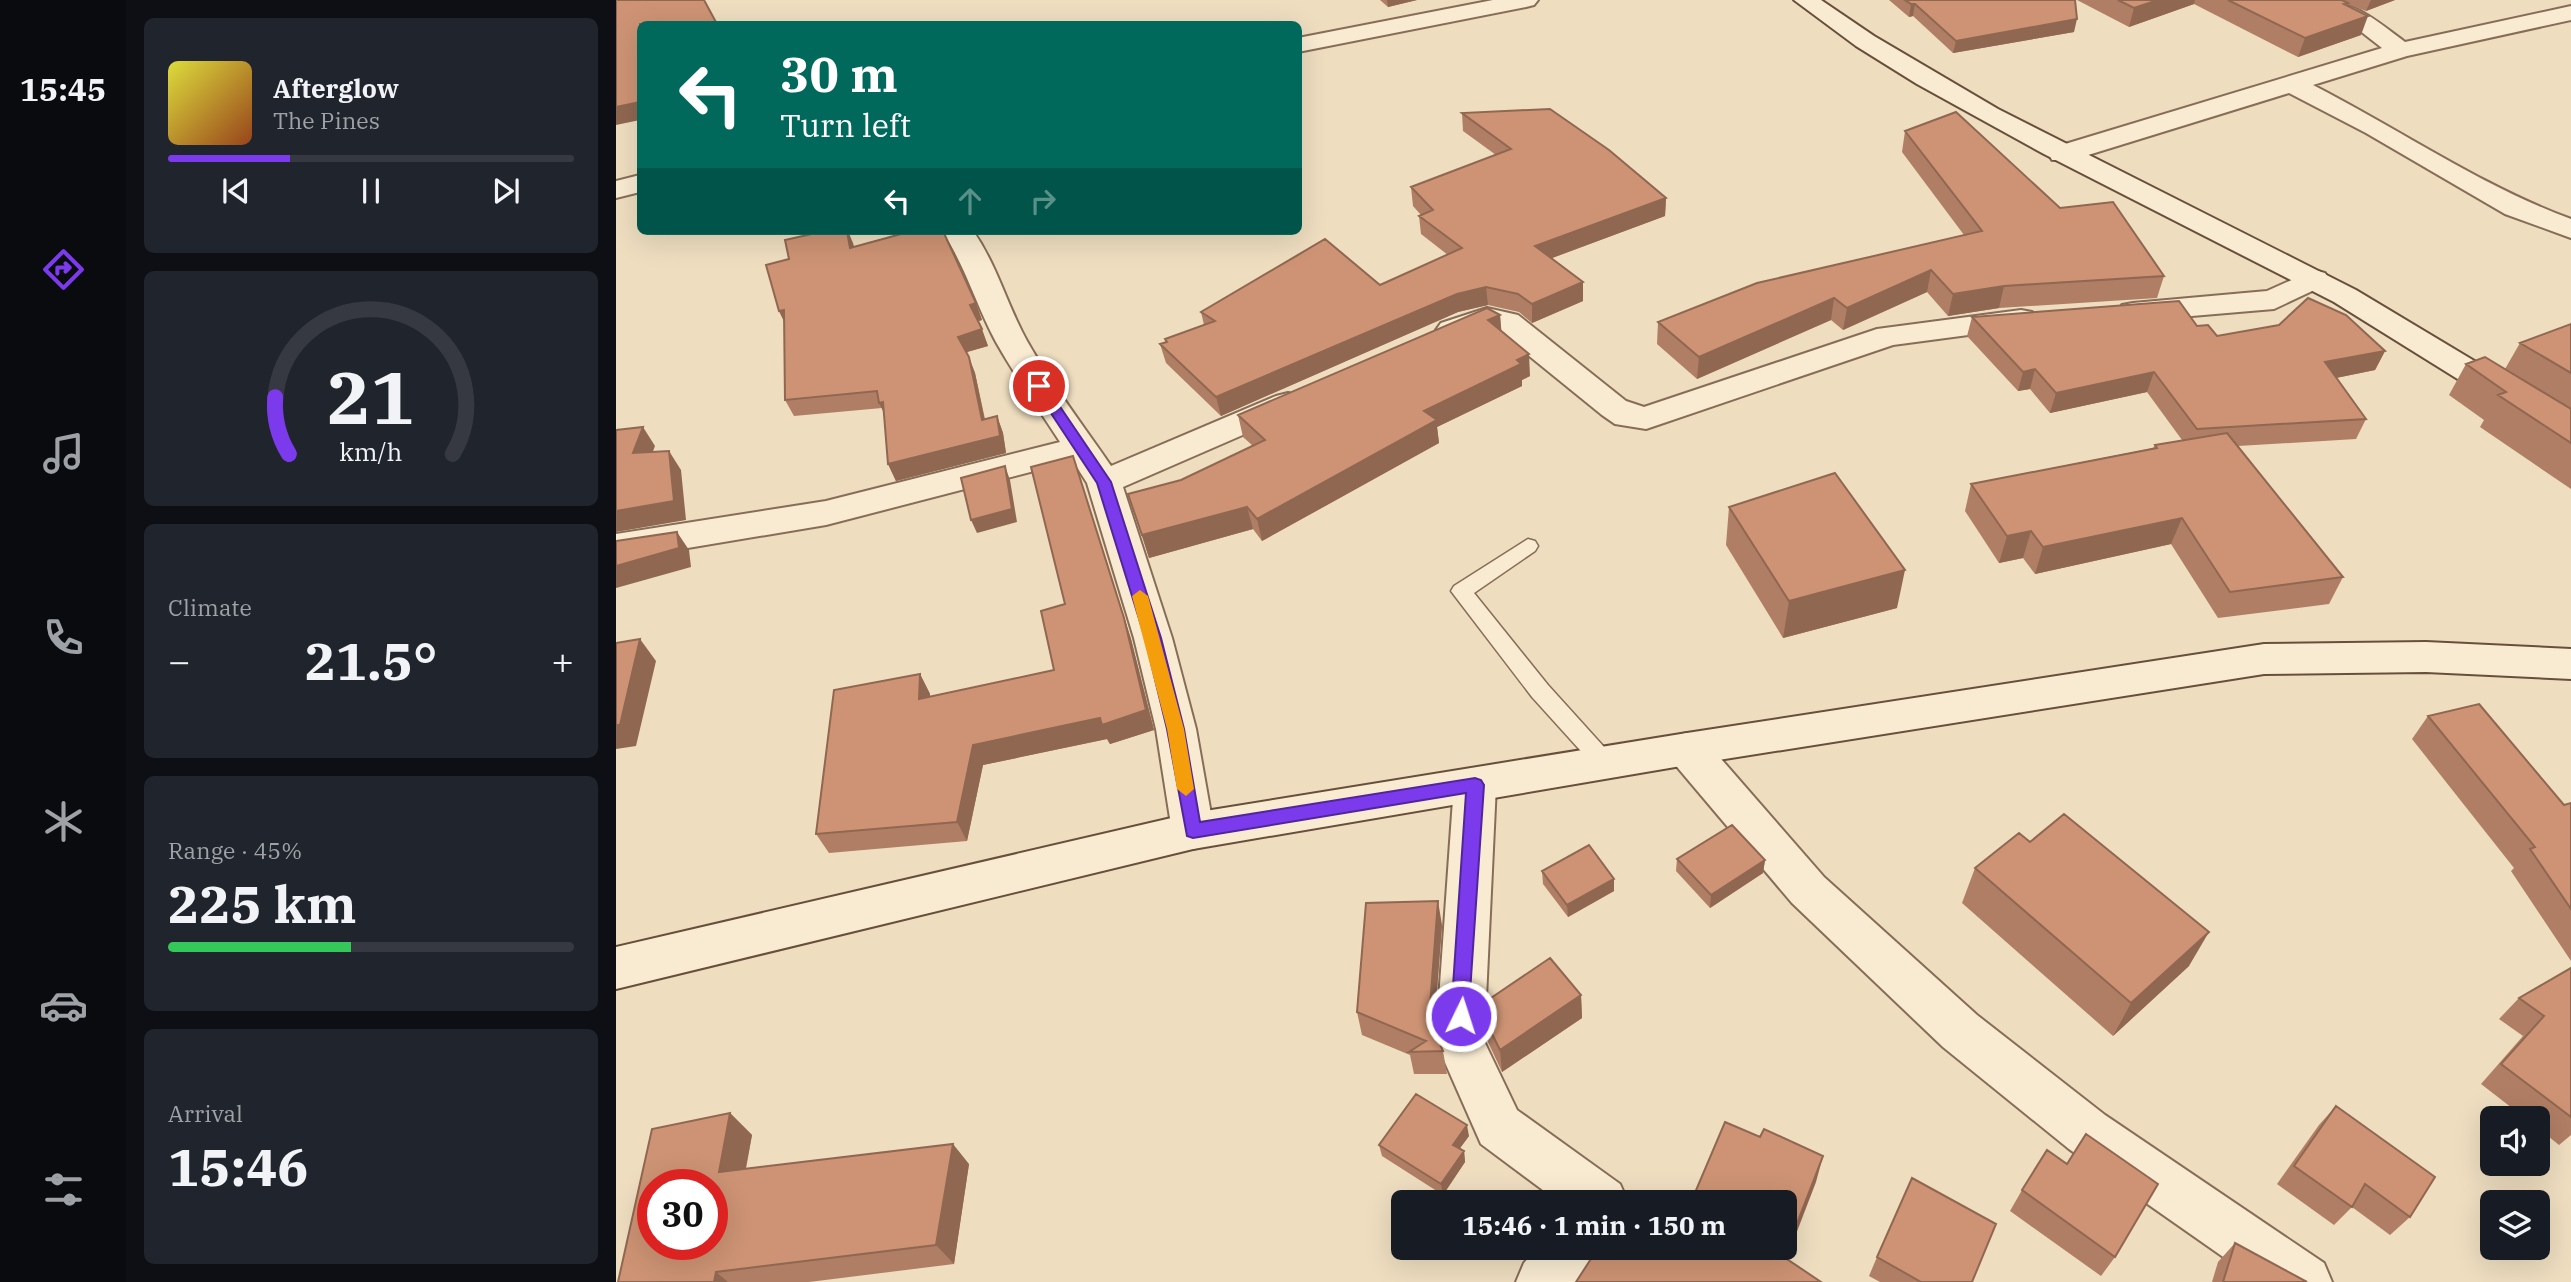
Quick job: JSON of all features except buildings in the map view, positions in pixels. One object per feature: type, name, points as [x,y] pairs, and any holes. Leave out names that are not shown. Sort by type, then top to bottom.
[{"type":"street","points":[[1302,44],[1361,35],[1527,0]]},
{"type":"street","points":[[1806,0],[1885,53],[2062,153],[2314,279],[2435,347],[2571,434]]},
{"type":"street","points":[[2319,0],[2358,18],[2401,50]]},
{"type":"street","points":[[2062,153],[2401,50],[2571,13]]},
{"type":"street","points":[[2290,83],[2375,127],[2515,208],[2571,229]]},
{"type":"street","points":[[616,190],[637,184]]},
{"type":"street","points":[[959,235],[979,266],[989,298],[1013,344],[1079,448],[1104,482],[1157,651],[1175,729],[1193,831]]},
{"type":"street","points":[[2097,314],[2274,300],[2314,279]]},
{"type":"street","points":[[1425,342],[1487,317],[1507,322],[1614,408],[1627,416],[1646,418],[1888,336],[1999,320],[2055,317]]},
{"type":"street","points":[[1104,482],[1317,391]]},
{"type":"street","points":[[616,547],[826,513],[1079,448]]},
{"type":"street","points":[[616,968],[1193,831],[1687,749],[2264,659],[2426,657],[2571,664]]},
{"type":"street","points":[[1687,749],[1808,890],[1960,1031],[2087,1132],[2305,1282]]},
{"type":"street","points":[[1475,785],[1460,1042],[1499,1127],[1586,1190]]},
{"type":"street","points":[[1543,1282],[1562,1260]]},
{"type":"lane","points":[[1528,546],[1461,592],[1540,691],[1605,764]]},
{"type":"slow traffic","points":[[1140,596],[1175,729],[1186,789]]},
{"type":"route","points":[[1039,386],[1104,482],[1153,638],[1175,729],[1193,831],[1475,785],[1461,1016]]}]
